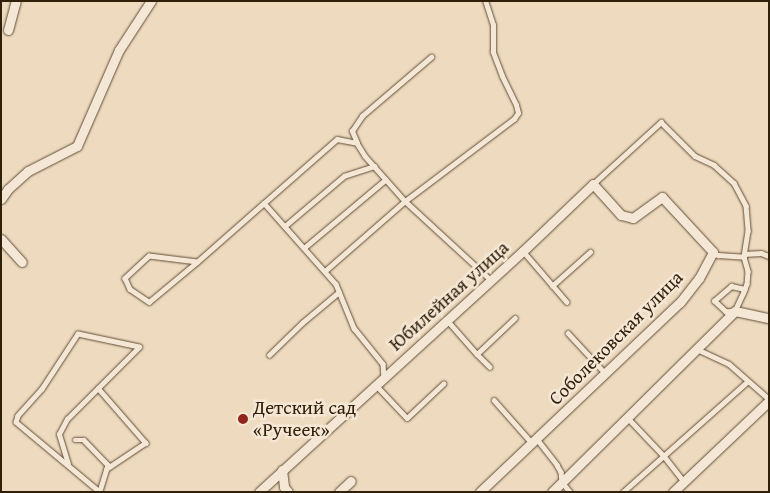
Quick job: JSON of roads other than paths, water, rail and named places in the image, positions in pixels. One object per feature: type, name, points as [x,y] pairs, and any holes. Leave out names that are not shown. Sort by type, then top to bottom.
[{"type":"street","points":[[8,30],[16,1]]},
{"type":"street","points":[[1,199],[8,189],[28,171],[77,146],[119,50],[151,1]]},
{"type":"street","points":[[593,184],[621,215],[633,218],[662,197],[713,252]]},
{"type":"street","name":"Юбилейная улица","points":[[259,492],[523,251],[593,184]]},
{"type":"street","points":[[1,239],[22,262]]},
{"type":"street","name":"Соболековская улица","points":[[480,492],[680,302],[700,278],[713,252]]},
{"type":"street","points":[[552,492],[626,416],[736,311],[769,318]]},
{"type":"street","points":[[673,492],[769,400]]},
{"type":"street","points":[[282,470],[284,487],[288,492]]},
{"type":"street","points":[[339,492],[351,481]]},
{"type":"lane","points":[[325,271],[405,201],[503,128],[518,113],[493,52],[493,25],[485,1]]},
{"type":"lane","points":[[431,57],[362,116],[352,131],[357,143],[385,180],[405,201],[491,280]]},
{"type":"lane","points":[[593,184],[661,122],[695,156],[714,165],[734,183],[746,206],[748,231],[744,255],[748,271],[745,289],[736,311],[726,312],[714,301],[732,286],[745,289]]},
{"type":"lane","points":[[196,262],[149,256],[125,278],[130,289],[149,302],[196,262],[337,139],[357,143]]},
{"type":"lane","points":[[285,226],[344,176],[374,166]]},
{"type":"lane","points":[[304,248],[385,180]]},
{"type":"lane","points":[[264,203],[325,271],[340,292],[354,328],[383,364],[384,377]]},
{"type":"lane","points":[[523,251],[567,302]]},
{"type":"lane","points":[[552,286],[590,252]]},
{"type":"lane","points":[[713,252],[718,255],[761,253],[769,256]]},
{"type":"lane","points":[[269,355],[302,323],[340,292]]},
{"type":"lane","points":[[477,354],[515,318]]},
{"type":"lane","points":[[446,320],[490,367]]},
{"type":"lane","points":[[568,333],[605,373]]},
{"type":"lane","points":[[68,464],[59,434],[66,419],[139,347],[78,334],[42,389],[18,416],[16,422],[100,491],[108,465],[84,440],[75,440]]},
{"type":"lane","points":[[697,348],[729,364],[769,400]]},
{"type":"lane","points":[[623,492],[747,382]]},
{"type":"lane","points":[[376,385],[407,418],[443,384]]},
{"type":"lane","points":[[98,388],[146,443],[107,469]]},
{"type":"lane","points":[[494,400],[557,464],[561,472],[562,482],[570,492]]},
{"type":"lane","points":[[626,416],[664,456],[684,482]]},
{"type":"place","name":"Детский сад «Ручеек»","points":[[243,419]]}]
